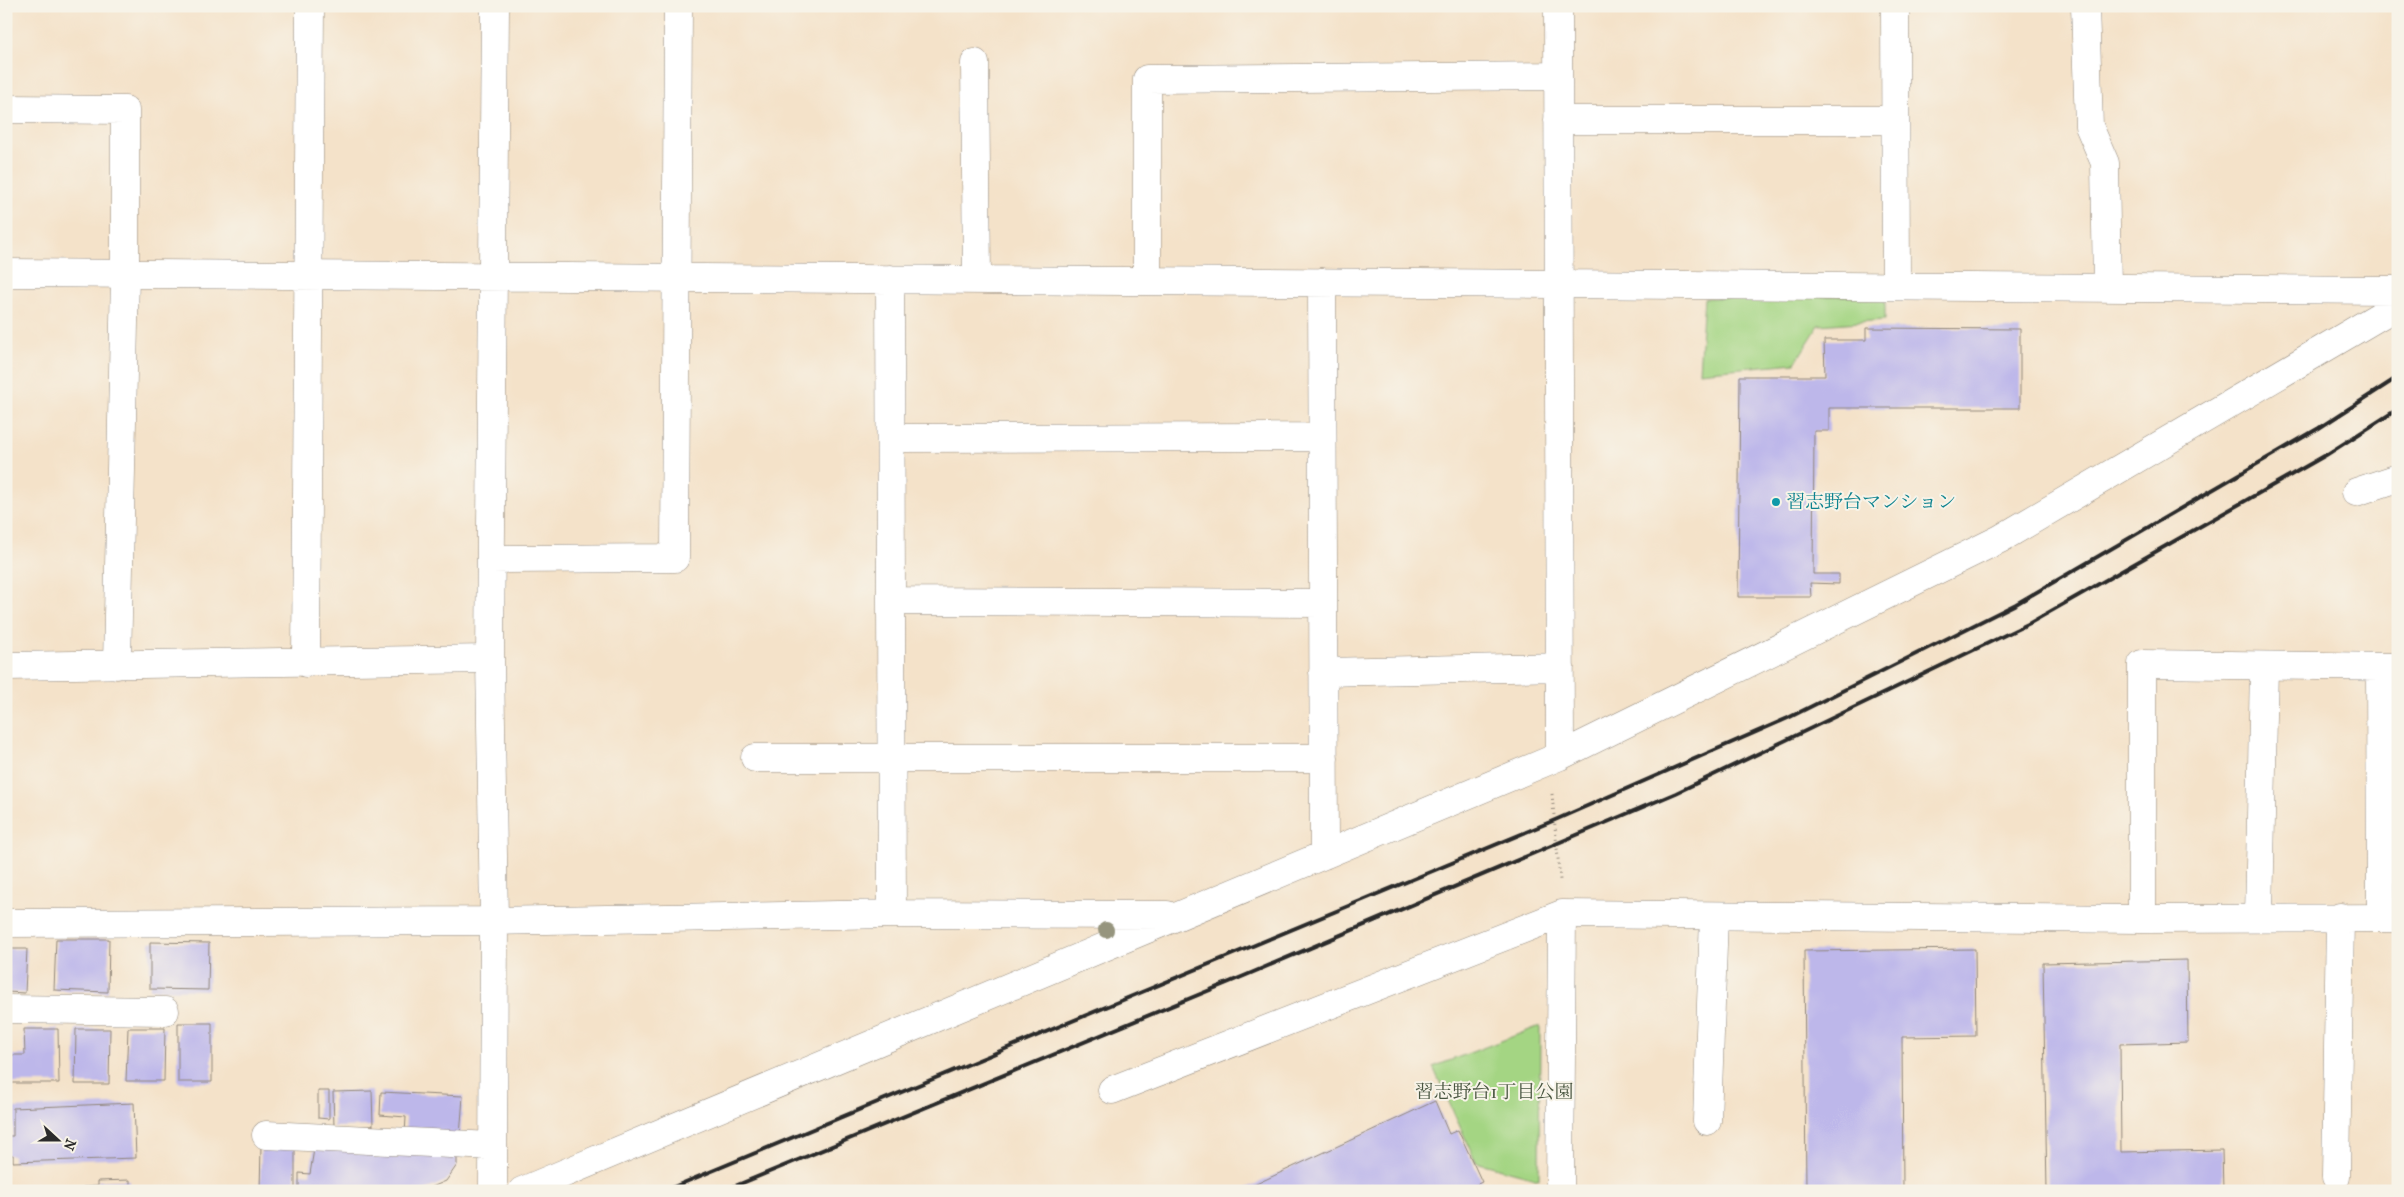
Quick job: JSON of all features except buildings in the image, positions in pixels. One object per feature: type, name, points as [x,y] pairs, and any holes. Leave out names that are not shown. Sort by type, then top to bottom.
[{"type":"street","points":[[306,664],[310,275],[310,6]]},
{"type":"street","points":[[493,1191],[494,921],[490,659],[494,6]]},
{"type":"street","points":[[492,559],[675,558],[678,6]]},
{"type":"street","points":[[1554,759],[1560,666],[1558,6]]},
{"type":"street","points":[[1895,6],[1896,286]]},
{"type":"street","points":[[2085,6],[2089,126],[2105,163],[2107,288]]},
{"type":"street","points":[[975,63],[977,280]]},
{"type":"street","points":[[1147,281],[1147,79],[1558,76]]},
{"type":"street","points":[[6,109],[125,110],[125,274],[117,665]]},
{"type":"street","points":[[1558,120],[1896,120]]},
{"type":"street","points":[[6,273],[2398,290]]},
{"type":"street","points":[[890,279],[892,914]]},
{"type":"street","points":[[1322,282],[1324,855]]},
{"type":"street","points":[[522,1191],[1554,759],[2000,539],[2398,306]]},
{"type":"street","points":[[891,438],[1322,437]]},
{"type":"street","points":[[2356,492],[2398,478]]},
{"type":"street","points":[[892,601],[1323,602]]},
{"type":"street","points":[[6,666],[306,664],[490,659]]},
{"type":"street","points":[[1112,1090],[1562,914],[2142,919],[2259,917],[2390,918],[2389,667],[2142,664],[2142,919]]},
{"type":"street","points":[[1323,672],[1560,666]]},
{"type":"street","points":[[2259,917],[2264,666]]},
{"type":"street","points":[[755,758],[1324,758]]},
{"type":"street","points":[[6,923],[494,921],[892,914],[1178,915]]},
{"type":"street","points":[[1560,1191],[1562,914]]},
{"type":"street","points":[[1707,1121],[1714,916]]},
{"type":"street","points":[[2336,1177],[2340,917]]},
{"type":"street","points":[[6,1009],[165,1011]]},
{"type":"street","points":[[266,1135],[492,1146]]},
{"type":"path","points":[[1554,759],[1562,914]]},
{"type":"green space","points":[[1885,295],[1885,320],[1819,325],[1795,363],[1699,372],[1704,298]]},
{"type":"green space","name":"習志野台1丁目公園","points":[[1540,1026],[1539,1179],[1476,1162],[1433,1067]]},
{"type":"railway","points":[[664,1191],[1555,820],[1788,718],[2016,604],[2319,428],[2398,377]]},
{"type":"railway","points":[[723,1191],[1244,976],[1676,793],[2030,623],[2326,455],[2398,409]]},
{"type":"place","name":"習志野台マンション","points":[[1776,502]]}]
